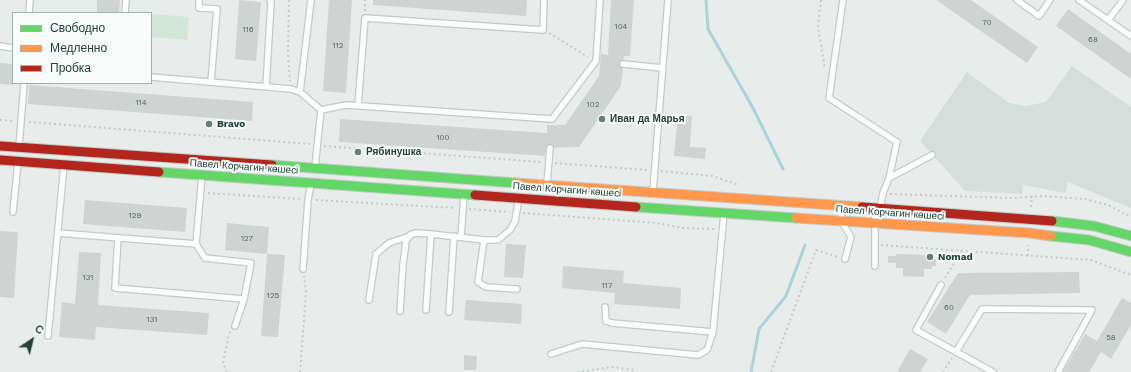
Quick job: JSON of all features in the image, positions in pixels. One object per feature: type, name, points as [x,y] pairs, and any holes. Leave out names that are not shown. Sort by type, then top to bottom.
[{"type":"street","name":"Павел Корчагин көшесі","points":[[0,146],[1030,219],[1094,226],[1131,236]]},
{"type":"street","name":"Павел Корчагин көшесі","points":[[0,160],[874,224],[1037,234],[1089,240],[1131,252]]},
{"type":"street","points":[[202,175],[203,160]]},
{"type":"street","points":[[437,192],[438,177]]},
{"type":"lane","points":[[29,12],[30,0]]},
{"type":"lane","points":[[125,12],[126,0]]},
{"type":"lane","points":[[199,0],[199,8],[217,9],[211,82]]},
{"type":"lane","points":[[266,87],[270,0]]},
{"type":"lane","points":[[300,92],[311,0]]},
{"type":"lane","points":[[358,105],[365,18],[543,30],[544,0]]},
{"type":"lane","points":[[321,110],[346,105],[358,105],[552,122],[598,62],[600,0]]},
{"type":"lane","points":[[653,192],[668,0]]},
{"type":"lane","points":[[843,0],[829,98],[897,142],[888,178],[877,208],[874,224],[875,266]]},
{"type":"lane","points":[[1017,0],[1039,16],[1050,0]]},
{"type":"lane","points":[[1079,0],[1131,36]]},
{"type":"lane","points":[[1108,20],[1122,0]]},
{"type":"lane","points":[[0,46],[12,48]]},
{"type":"lane","points":[[623,64],[662,68]]},
{"type":"lane","points":[[152,77],[291,89],[300,92],[321,110]]},
{"type":"lane","points":[[19,147],[24,84]]},
{"type":"lane","points":[[315,168],[316,145],[321,110]]},
{"type":"lane","points":[[547,185],[550,148]]},
{"type":"lane","points":[[888,178],[932,155]]},
{"type":"lane","points":[[13,212],[18,162]]},
{"type":"lane","points":[[48,336],[64,165]]},
{"type":"lane","points":[[202,175],[196,244],[205,258],[251,263],[244,299],[235,326]]},
{"type":"lane","points":[[303,269],[308,200],[311,183]]},
{"type":"lane","points":[[462,237],[464,194]]},
{"type":"lane","points":[[369,300],[376,254],[389,243],[415,233],[498,240],[510,230],[515,221],[519,198]]},
{"type":"lane","points":[[842,206],[841,221],[851,237],[845,259]]},
{"type":"lane","points":[[551,354],[582,344],[698,355],[707,350],[713,332],[724,213]]},
{"type":"lane","points":[[58,233],[196,244]]},
{"type":"lane","points":[[426,310],[431,234]]},
{"type":"lane","points":[[400,311],[406,241],[410,236]]},
{"type":"lane","points":[[449,312],[454,236]]},
{"type":"lane","points":[[118,238],[115,288],[244,299]]},
{"type":"lane","points":[[484,240],[478,282],[486,287],[517,289]]},
{"type":"lane","points":[[941,285],[916,330],[993,372]]},
{"type":"lane","points":[[605,307],[606,321],[612,323],[713,332]]},
{"type":"lane","points":[[956,352],[982,309],[1092,310],[1058,372]]},
{"type":"path","points":[[289,0],[288,55],[291,89]]},
{"type":"path","points":[[821,0],[818,28],[825,74]]},
{"type":"path","points":[[543,30],[598,62]]},
{"type":"path","points":[[0,120],[655,170],[712,176],[745,187]]},
{"type":"path","points":[[883,194],[957,195],[1011,198],[1032,196],[1085,199],[1108,205],[1131,216]]},
{"type":"path","points":[[874,244],[961,252],[1091,260],[1131,275]]},
{"type":"path","points":[[771,372],[816,250],[845,259]]},
{"type":"path","points":[[941,285],[961,252]]},
{"type":"path","points":[[300,372],[306,292],[303,269]]},
{"type":"path","points":[[227,372],[223,363],[229,334],[235,326]]},
{"type":"path","points":[[943,372],[956,352]]},
{"type":"path","points":[[577,372],[612,367],[633,370],[636,372]]},
{"type":"shaded area","points":[[1072,66],[1131,107],[1131,208],[1068,182],[1065,193],[1023,185],[1022,194],[965,191],[920,141],[967,72],[1009,103],[1026,106],[1046,102]]},
{"type":"green space","points":[[152,14],[189,17],[187,40],[152,37]]},
{"type":"building","points":[[97,0],[120,0],[119,12],[97,12]]},
{"type":"building","points":[[239,0],[261,2],[256,61],[235,59]]},
{"type":"building","points":[[329,0],[352,0],[346,93],[323,91]]},
{"type":"building","points":[[373,0],[527,0],[526,16],[373,5]]},
{"type":"building","points":[[611,0],[634,0],[630,56],[624,56],[621,86],[579,147],[546,148],[545,156],[339,142],[340,119],[547,133],[547,125],[565,125],[599,76],[601,54],[608,55]]},
{"type":"building","points":[[936,0],[971,0],[1038,47],[1027,63]]},
{"type":"building","points":[[1068,9],[1131,54],[1131,79],[1056,26]]},
{"type":"building","points":[[0,63],[12,64],[12,84],[14,85],[0,84]]},
{"type":"building","points":[[29,85],[253,102],[252,121],[28,104]]},
{"type":"building","points":[[678,115],[692,116],[690,147],[706,148],[705,159],[674,156]]},
{"type":"building","points":[[85,200],[187,208],[185,232],[83,224]]},
{"type":"building","points":[[227,223],[269,227],[267,254],[225,250]]},
{"type":"building","points":[[0,231],[18,232],[14,298],[0,297]]},
{"type":"building","points":[[506,244],[526,245],[523,278],[504,277]]},
{"type":"building","points":[[79,252],[101,253],[98,305],[209,313],[207,335],[96,327],[95,340],[59,337],[62,302],[75,304]]},
{"type":"building","points":[[267,254],[285,255],[278,337],[261,336]]},
{"type":"building","points":[[896,254],[932,255],[932,259],[936,259],[936,266],[932,266],[932,269],[924,269],[924,277],[903,276],[903,268],[896,268],[896,263],[888,263],[888,256],[896,256]]},
{"type":"building","points":[[563,266],[624,271],[623,283],[681,288],[680,309],[614,304],[615,293],[562,288]]},
{"type":"building","points":[[1079,272],[1080,293],[970,295],[946,334],[927,322],[958,273]]},
{"type":"building","points":[[1122,298],[1131,303],[1131,325],[1111,359],[1101,352],[1089,372],[1063,372],[1085,334],[1097,341]]},
{"type":"building","points":[[466,300],[522,304],[521,324],[464,320]]},
{"type":"building","points":[[910,349],[928,359],[920,372],[897,372]]},
{"type":"building","points":[[464,355],[477,356],[476,370],[464,370]]},
{"type":"waterway","points":[[706,0],[708,29],[753,108],[783,169]]},
{"type":"waterway","points":[[751,372],[759,329],[786,296],[805,245]]},
{"type":"traffic: fast","points":[[272,165],[516,183]]},
{"type":"traffic: fast","points":[[159,172],[475,195]]},
{"type":"traffic: fast","points":[[636,207],[796,218]]},
{"type":"traffic: fast","points":[[1052,221],[1094,226],[1131,236]]},
{"type":"traffic: fast","points":[[1051,236],[1089,240],[1131,252]]},
{"type":"traffic: slow","points":[[516,183],[862,207]]},
{"type":"traffic: slow","points":[[796,218],[1029,233],[1051,236]]},
{"type":"traffic: jam","points":[[0,146],[272,165]]},
{"type":"traffic: jam","points":[[0,160],[159,172]]},
{"type":"traffic: jam","points":[[475,195],[636,207]]},
{"type":"traffic: jam","points":[[862,207],[1052,221]]},
{"type":"place","name":"Иван да Марья","points":[[602,119]]},
{"type":"place","name":"Bravo","points":[[209,124]]},
{"type":"place","name":"Рябинушка","points":[[358,152]]},
{"type":"place","name":"Nomad","points":[[930,257]]}]
